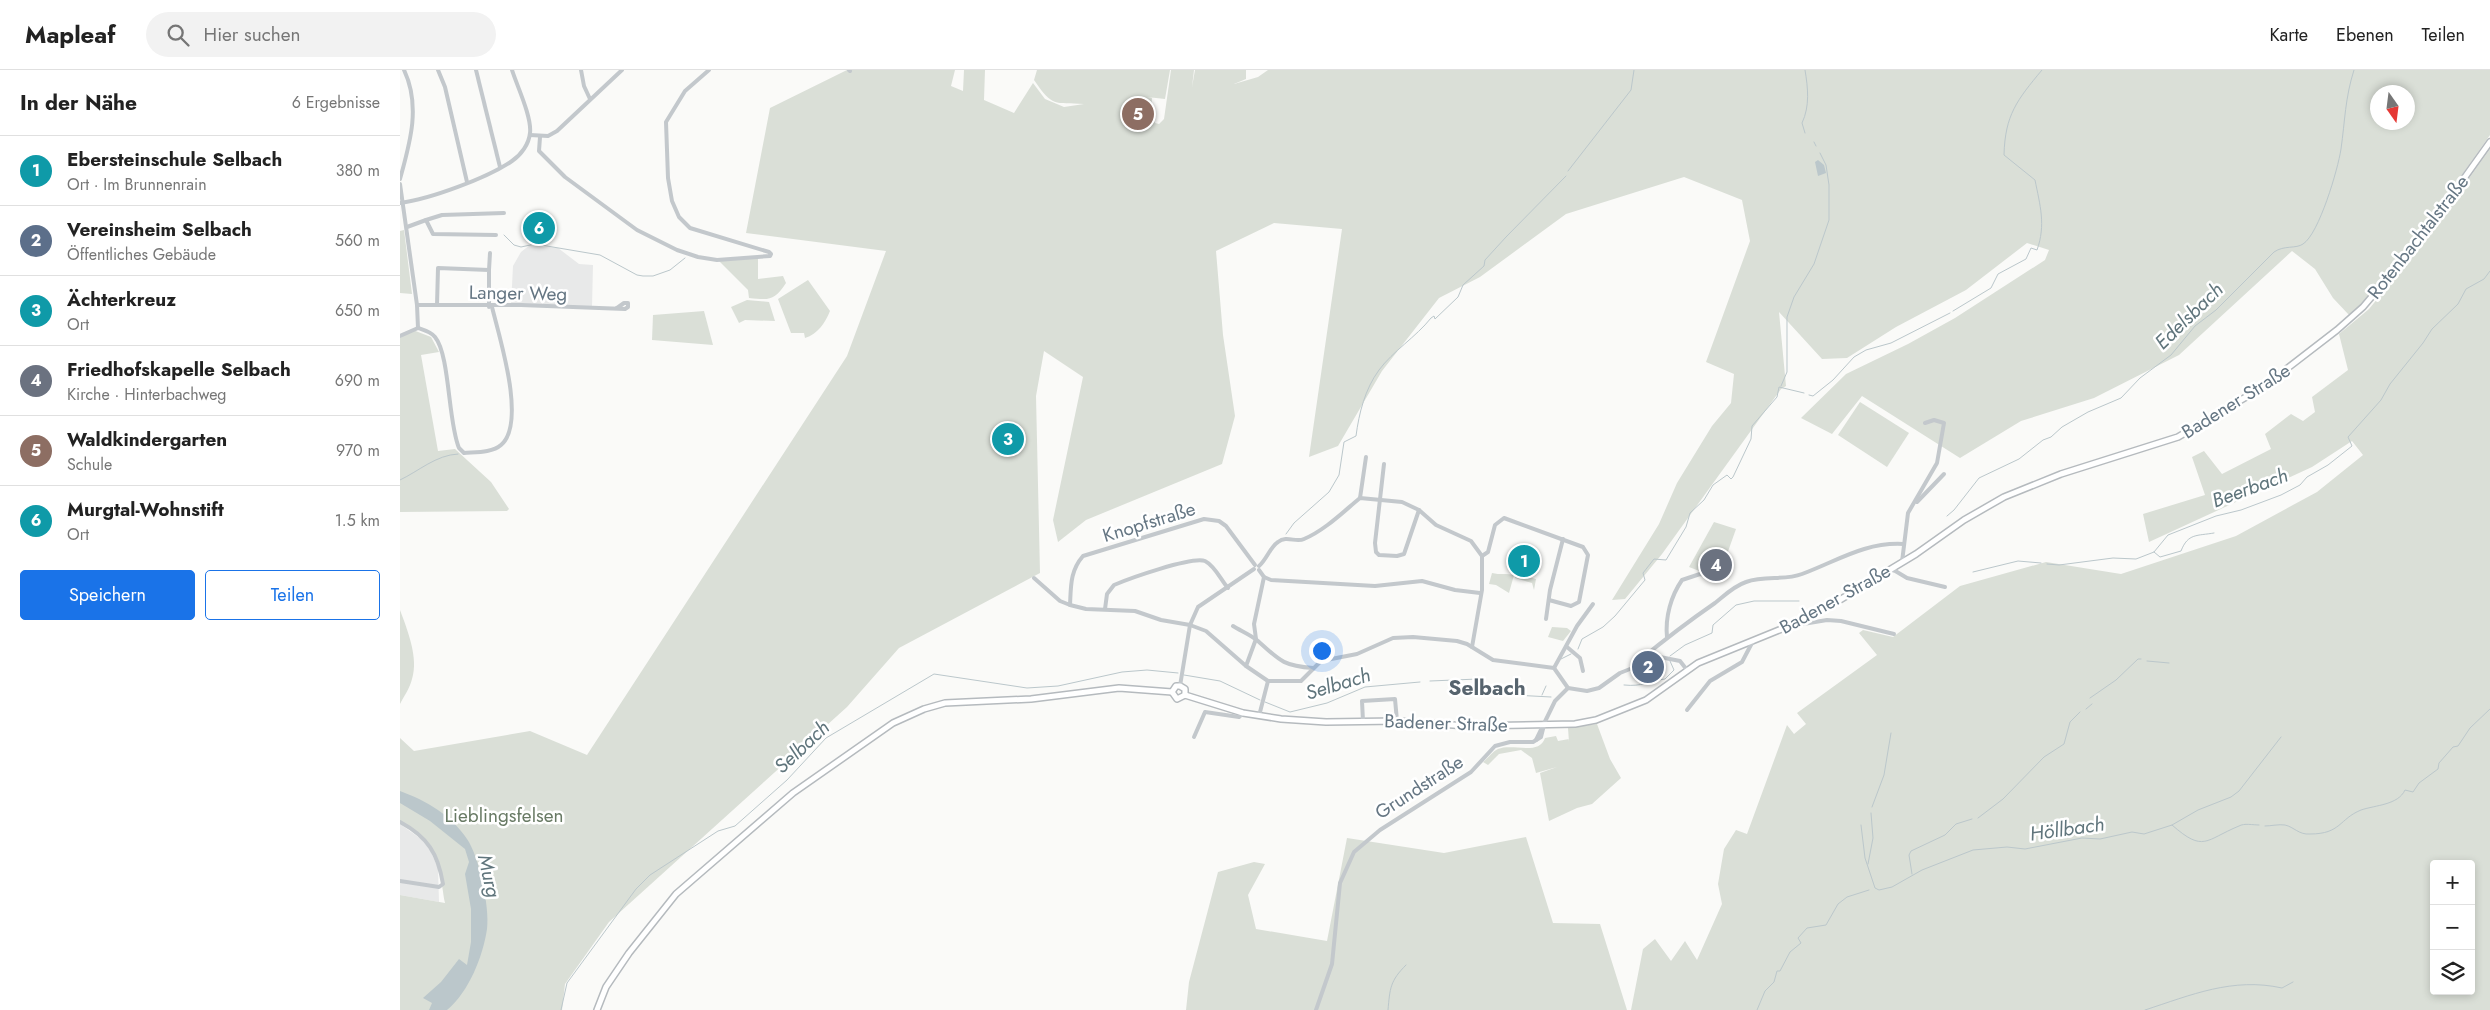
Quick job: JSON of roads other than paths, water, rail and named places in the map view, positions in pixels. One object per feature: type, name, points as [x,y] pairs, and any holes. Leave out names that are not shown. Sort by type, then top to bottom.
[{"type":"main road","name":"Rotenbachtalstraße","points":[[2363,307],[2420,240],[2490,142]]},
{"type":"main road","name":"Badener Straße","points":[[1185,695],[1243,713],[1297,721],[1397,721],[1466,726],[1576,724],[1596,720],[1632,706],[1658,693],[1698,663],[1789,626],[1838,602],[1892,569],[1971,516],[2028,485],[2178,437],[2204,424],[2296,363],[2363,307]]},
{"type":"main road","points":[[597,1010],[606,987],[676,894],[793,793],[892,723],[924,709],[945,703],[1031,699],[1119,688],[1172,692],[1177,698],[1185,695],[1185,689],[1176,686],[1172,692]]},
{"type":"street","points":[[400,179],[414,123],[409,87],[404,70]]},
{"type":"street","points":[[438,70],[445,87],[467,182]]},
{"type":"street","points":[[476,70],[500,167]]},
{"type":"street","points":[[401,203],[433,195],[467,182],[500,167],[517,157],[524,149],[530,135],[529,122],[512,70]]},
{"type":"street","points":[[581,70],[584,86],[590,98]]},
{"type":"street","points":[[530,135],[540,137],[557,131],[622,70]]},
{"type":"street","points":[[540,137],[541,154],[553,166],[644,234],[698,257],[733,260],[770,256],[769,252],[690,228],[679,217],[672,201],[668,178],[666,122],[685,91],[709,70]]},
{"type":"street","points":[[400,184],[401,203],[407,227],[417,305],[418,328]]},
{"type":"street","points":[[407,227],[442,215],[504,213]]},
{"type":"street","points":[[426,220],[433,234],[496,235]]},
{"type":"street","points":[[400,336],[418,328],[430,333],[439,344],[457,446],[464,453],[492,449],[504,442],[510,432],[512,409],[509,383],[491,307],[490,253]]},
{"type":"street","points":[[437,305],[438,268],[489,270]]},
{"type":"street","name":"Langer Weg","points":[[417,305],[618,308]]},
{"type":"street","points":[[1902,562],[1903,544],[1911,507],[1937,463],[1944,423],[1934,420],[1925,423]]},
{"type":"street","points":[[1360,498],[1366,457]]},
{"type":"street","points":[[1384,464],[1374,543],[1376,552],[1379,555],[1397,556],[1404,554],[1419,510]]},
{"type":"street","points":[[1911,507],[1944,474]]},
{"type":"street","points":[[1180,686],[1190,625],[1198,608],[1266,560],[1278,542],[1285,538],[1302,541],[1322,529],[1360,498],[1379,498],[1402,502],[1419,510],[1436,526],[1471,541],[1482,556],[1483,576],[1472,647]]},
{"type":"street","points":[[1482,556],[1488,552],[1495,525],[1504,518],[1583,547],[1588,552],[1579,602],[1571,606],[1549,600]]},
{"type":"street","name":"Knopfstraße","points":[[1070,605],[1072,574],[1075,565],[1083,556],[1204,519],[1219,521],[1226,526],[1264,577]]},
{"type":"street","points":[[1546,619],[1550,590],[1563,539]]},
{"type":"street","points":[[1639,664],[1640,660],[1667,637],[1732,589],[1761,578],[1801,575],[1864,548],[1888,543],[1903,544]]},
{"type":"street","points":[[1105,609],[1107,594],[1114,585],[1192,560],[1206,562],[1210,565],[1228,588]]},
{"type":"street","points":[[1892,569],[1907,578],[1945,587]]},
{"type":"street","points":[[1667,637],[1666,627],[1671,603],[1676,589],[1682,580],[1700,574],[1714,575]]},
{"type":"street","points":[[1246,666],[1256,639],[1254,624],[1264,577],[1271,580],[1375,586],[1422,581],[1455,590],[1480,594]]},
{"type":"street","points":[[1034,578],[1060,601],[1070,605],[1135,612],[1161,620],[1190,625],[1206,631],[1246,666],[1268,680],[1301,681],[1321,661],[1357,654],[1393,638],[1457,641],[1472,647],[1493,660],[1554,668],[1568,688],[1587,690],[1599,688],[1620,673],[1660,656],[1671,657],[1680,661],[1687,670]]},
{"type":"street","points":[[1554,668],[1594,604]]},
{"type":"street","points":[[1789,626],[1827,620],[1841,621],[1894,634]]},
{"type":"street","points":[[1234,626],[1256,639],[1270,655],[1284,663],[1314,668]]},
{"type":"street","points":[[1687,710],[1710,681],[1742,662],[1753,641]]},
{"type":"street","points":[[1566,647],[1580,658],[1583,671]]},
{"type":"street","points":[[1259,716],[1268,680]]},
{"type":"street","name":"Grundstraße","points":[[1316,1010],[1332,964],[1340,883],[1349,861],[1369,837],[1471,772],[1495,746],[1510,742],[1530,742],[1536,740],[1542,735],[1544,725],[1555,701],[1568,688]]},
{"type":"street","points":[[1363,721],[1362,702],[1395,699],[1397,721]]},
{"type":"street","points":[[1194,737],[1206,712],[1239,717],[1243,713]]},
{"type":"street","points":[[400,822],[430,846],[440,869],[443,884],[439,888],[400,881]]},
{"type":"waterway","points":[[1568,171],[1631,90],[1634,70]]},
{"type":"waterway","points":[[1805,70],[1807,104],[1802,123],[1805,133]]},
{"type":"waterway","points":[[1953,311],[1991,288],[1998,274],[2026,259],[2031,248],[2037,250],[2042,223],[2035,180],[2004,155],[2007,129],[2014,109],[2042,70]]},
{"type":"waterway","name":"Edelsbach","points":[[1947,516],[1979,478],[2019,459],[2062,427],[2088,412],[2121,398],[2140,378],[2171,355],[2195,326],[2216,310],[2274,252],[2282,248],[2303,244],[2309,238],[2321,215],[2336,171],[2341,149],[2347,100],[2354,70]]},
{"type":"waterway","points":[[1814,142],[1816,146]]},
{"type":"waterway","points":[[1781,386],[1787,372],[1787,317],[1794,297],[1814,264],[1829,220],[1829,185],[1826,165],[1820,153]]},
{"type":"waterway","points":[[1286,534],[1294,523],[1329,492],[1339,475],[1344,442],[1356,436],[1363,402],[1379,370],[1431,318],[1434,316],[1435,319],[1458,297],[1463,285],[1484,266],[1485,260],[1566,176]]},
{"type":"waterway","points":[[504,235],[514,245],[521,247],[535,244],[600,255],[637,275],[643,276],[653,276],[670,270],[685,258]]},
{"type":"waterway","name":"Beerbach","points":[[2047,564],[2059,565],[2113,558],[2136,559],[2154,552],[2168,535],[2216,516],[2241,510],[2281,495],[2300,485],[2307,477],[2328,465],[2352,446],[2348,437],[2381,400],[2390,384],[2432,329],[2458,304],[2466,289],[2484,279],[2490,271]]},
{"type":"waterway","points":[[1809,395],[1813,396],[1833,380],[1854,357],[1866,350],[1891,343],[1950,313]]},
{"type":"waterway","points":[[1578,649],[1582,639],[1603,627],[1615,616],[1645,580],[1643,573],[1654,559],[1666,560],[1686,527],[1690,513],[1704,500],[1713,485],[1727,475],[1731,479],[1733,477],[1751,439],[1752,426],[1777,397],[1779,387],[1804,393]]},
{"type":"waterway","points":[[400,480],[435,460],[458,454]]},
{"type":"waterway","points":[[2154,552],[2160,557],[2181,551],[2190,538],[2214,533]]},
{"type":"waterway","name":"Beerbach","points":[[1973,572],[2018,561],[2041,563]]},
{"type":"waterway","name":"Selbach","points":[[1670,656],[1685,645],[1712,633],[1713,625],[1736,605],[1754,601],[1799,601]]},
{"type":"waterway","points":[[1561,659],[1571,654]]},
{"type":"waterway","points":[[2090,698],[2116,680],[2138,659],[2141,659]]},
{"type":"waterway","name":"Selbach","points":[[1624,685],[1641,685],[1665,679],[1674,670],[1670,661]]},
{"type":"waterway","points":[[2147,661],[2169,663]]},
{"type":"waterway","name":"Selbach","points":[[561,1010],[567,983],[636,889],[650,875],[718,831],[735,826],[787,780],[826,738],[934,674],[1027,688],[1058,686],[1122,672],[1147,670],[1178,673]]},
{"type":"waterway","name":"Selbach","points":[[1184,675],[1220,681],[1260,700]]},
{"type":"waterway","name":"Selbach","points":[[1430,681],[1478,679],[1495,694],[1551,697]]},
{"type":"waterway","name":"Selbach","points":[[1265,702],[1290,712],[1327,703],[1365,687],[1420,682]]},
{"type":"waterway","points":[[1542,695],[1546,686]]},
{"type":"waterway","points":[[2086,709],[2092,704]]},
{"type":"waterway","name":"Höllbach","points":[[2265,826],[2285,825],[2310,834],[2328,832],[2361,810],[2392,802],[2402,795],[2405,790],[2413,792],[2419,783],[2438,769],[2439,763],[2453,747],[2458,746],[2470,728],[2490,709]]},
{"type":"waterway","points":[[1978,818],[2003,799],[2044,757],[2064,744],[2070,722],[2080,712]]},
{"type":"waterway","points":[[1872,807],[1884,775],[1891,733]]},
{"type":"waterway","points":[[2172,825],[2198,810],[2231,797],[2239,791],[2281,737]]},
{"type":"waterway","points":[[1868,864],[1873,838],[1871,813]]},
{"type":"waterway","points":[[1912,874],[1909,855],[1911,851],[1945,835],[1956,824],[1972,819]]},
{"type":"waterway","name":"Höllbach","points":[[1861,825],[1865,858],[1875,888],[1879,890],[1892,887],[1922,870],[1973,850],[2007,847],[2025,849],[2082,838],[2100,839],[2132,832],[2144,834],[2172,825],[2191,839],[2205,841],[2241,825],[2259,825]]},
{"type":"waterway","name":"Höllbach","points":[[1757,1010],[1765,991],[1774,982],[1777,971],[1780,971],[1790,952],[1801,943],[1798,938],[1807,928],[1826,925],[1838,904],[1847,897],[1869,890]]},
{"type":"waterway","points":[[1388,1010],[1392,985],[1406,965]]},
{"type":"waterway","points":[[2145,1010],[2212,989],[2246,985],[2282,988],[2293,982]]},
{"type":"place","name":"Waldkindergarten","points":[[1138,114]]},
{"type":"place","name":"Murgtal-Wohnstift","points":[[539,228]]},
{"type":"place","name":"Ächterkreuz","points":[[1008,439]]},
{"type":"place","name":"Ebersteinschule Selbach","points":[[1524,561]]},
{"type":"place","name":"Friedhofskapelle Selbach","points":[[1716,565]]},
{"type":"place","name":"Vereinsheim Selbach","points":[[1648,667]]},
{"type":"district","name":"Selbach","points":[[1487,688]]},
{"type":"park label","name":"Lieblingsfelsen","points":[[504,815]]},
{"type":"water label","name":"Murg","points":[[489,876]]}]
